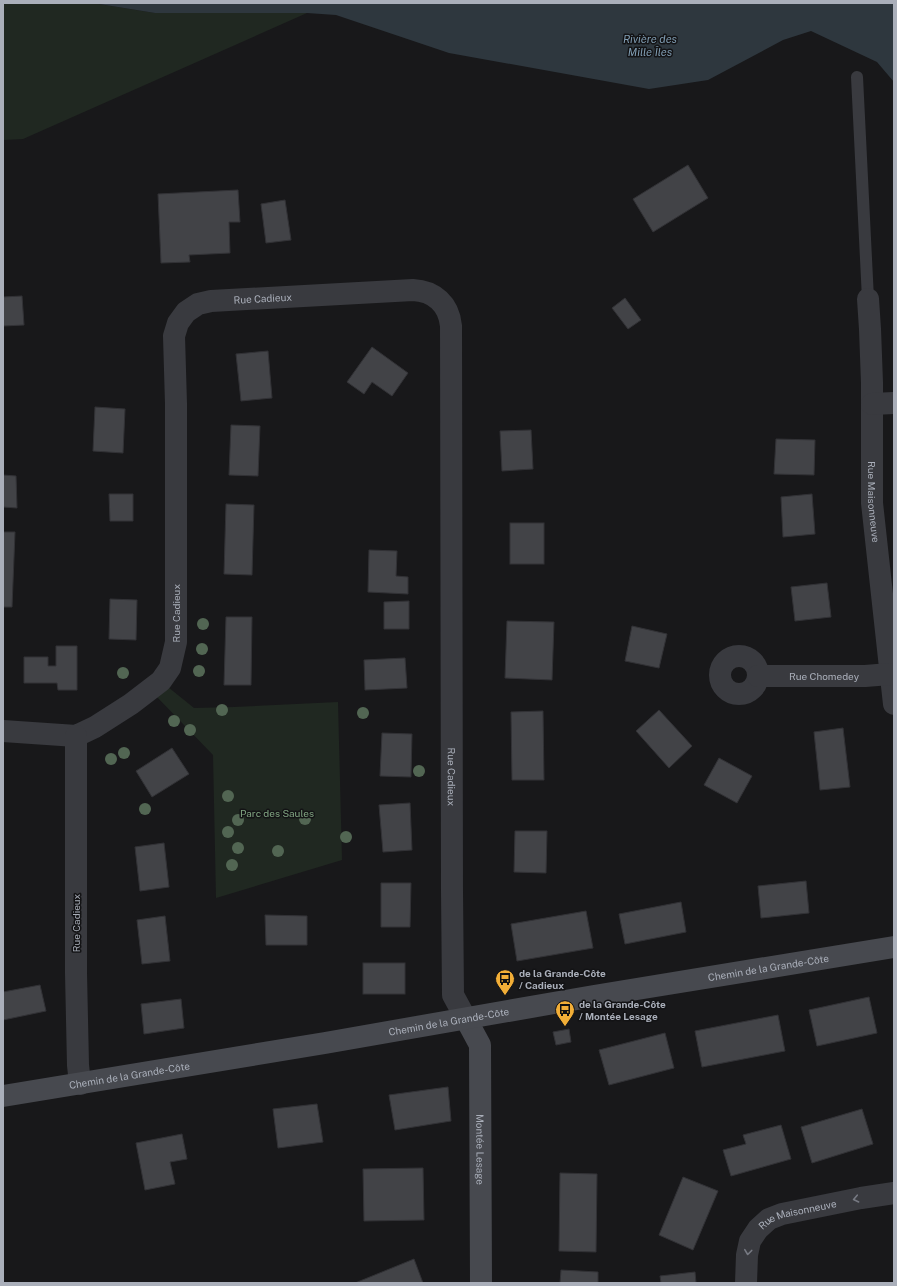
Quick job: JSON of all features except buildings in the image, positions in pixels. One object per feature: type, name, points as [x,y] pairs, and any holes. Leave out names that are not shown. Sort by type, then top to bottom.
[{"type":"main road","name":"Chemin de la Grande-Côte","points":[[3,1096],[894,947]]},
{"type":"main road","name":"Montée Lesage","points":[[466,1019],[480,1045],[481,1283]]},
{"type":"street","name":"Rue Cadieux","points":[[80,1084],[77,1057],[76,973],[76,736],[101,724],[132,704],[154,687],[166,675],[175,652],[177,620],[175,329],[182,317],[192,308],[205,302],[412,290],[426,291],[437,298],[446,308],[451,320],[453,995],[466,1019]]},
{"type":"street","name":"Rue Maisonneuve","points":[[868,299],[872,404],[872,503],[894,704]]},
{"type":"street","points":[[872,404],[894,403]]},
{"type":"street","name":"Rue Chomedey","points":[[758,676],[865,676],[890,674]]},
{"type":"street","points":[[3,732],[76,736]]},
{"type":"street","name":"Rue Maisonneuve","points":[[746,1283],[750,1241],[758,1228],[769,1219],[782,1214],[894,1193]]},
{"type":"lane","points":[[857,77],[868,299]]},
{"type":"green space","points":[[3,3],[93,3],[155,13],[307,13],[23,139],[3,140]]},
{"type":"green space","name":"Parc des Saules","points":[[168,687],[194,708],[338,702],[342,860],[216,898],[213,755],[156,696]]},
{"type":"water","name":"Rivière des Mille Îles","points":[[93,3],[894,3],[894,82],[877,62],[811,31],[783,40],[708,80],[649,89],[449,53],[336,15],[307,13],[155,13]]},
{"type":"place","name":"de la Grande-Côte / Cadieux","points":[[505,996]]},
{"type":"place","name":"de la Grande-Côte / Montée Lesage","points":[[565,1027]]}]
